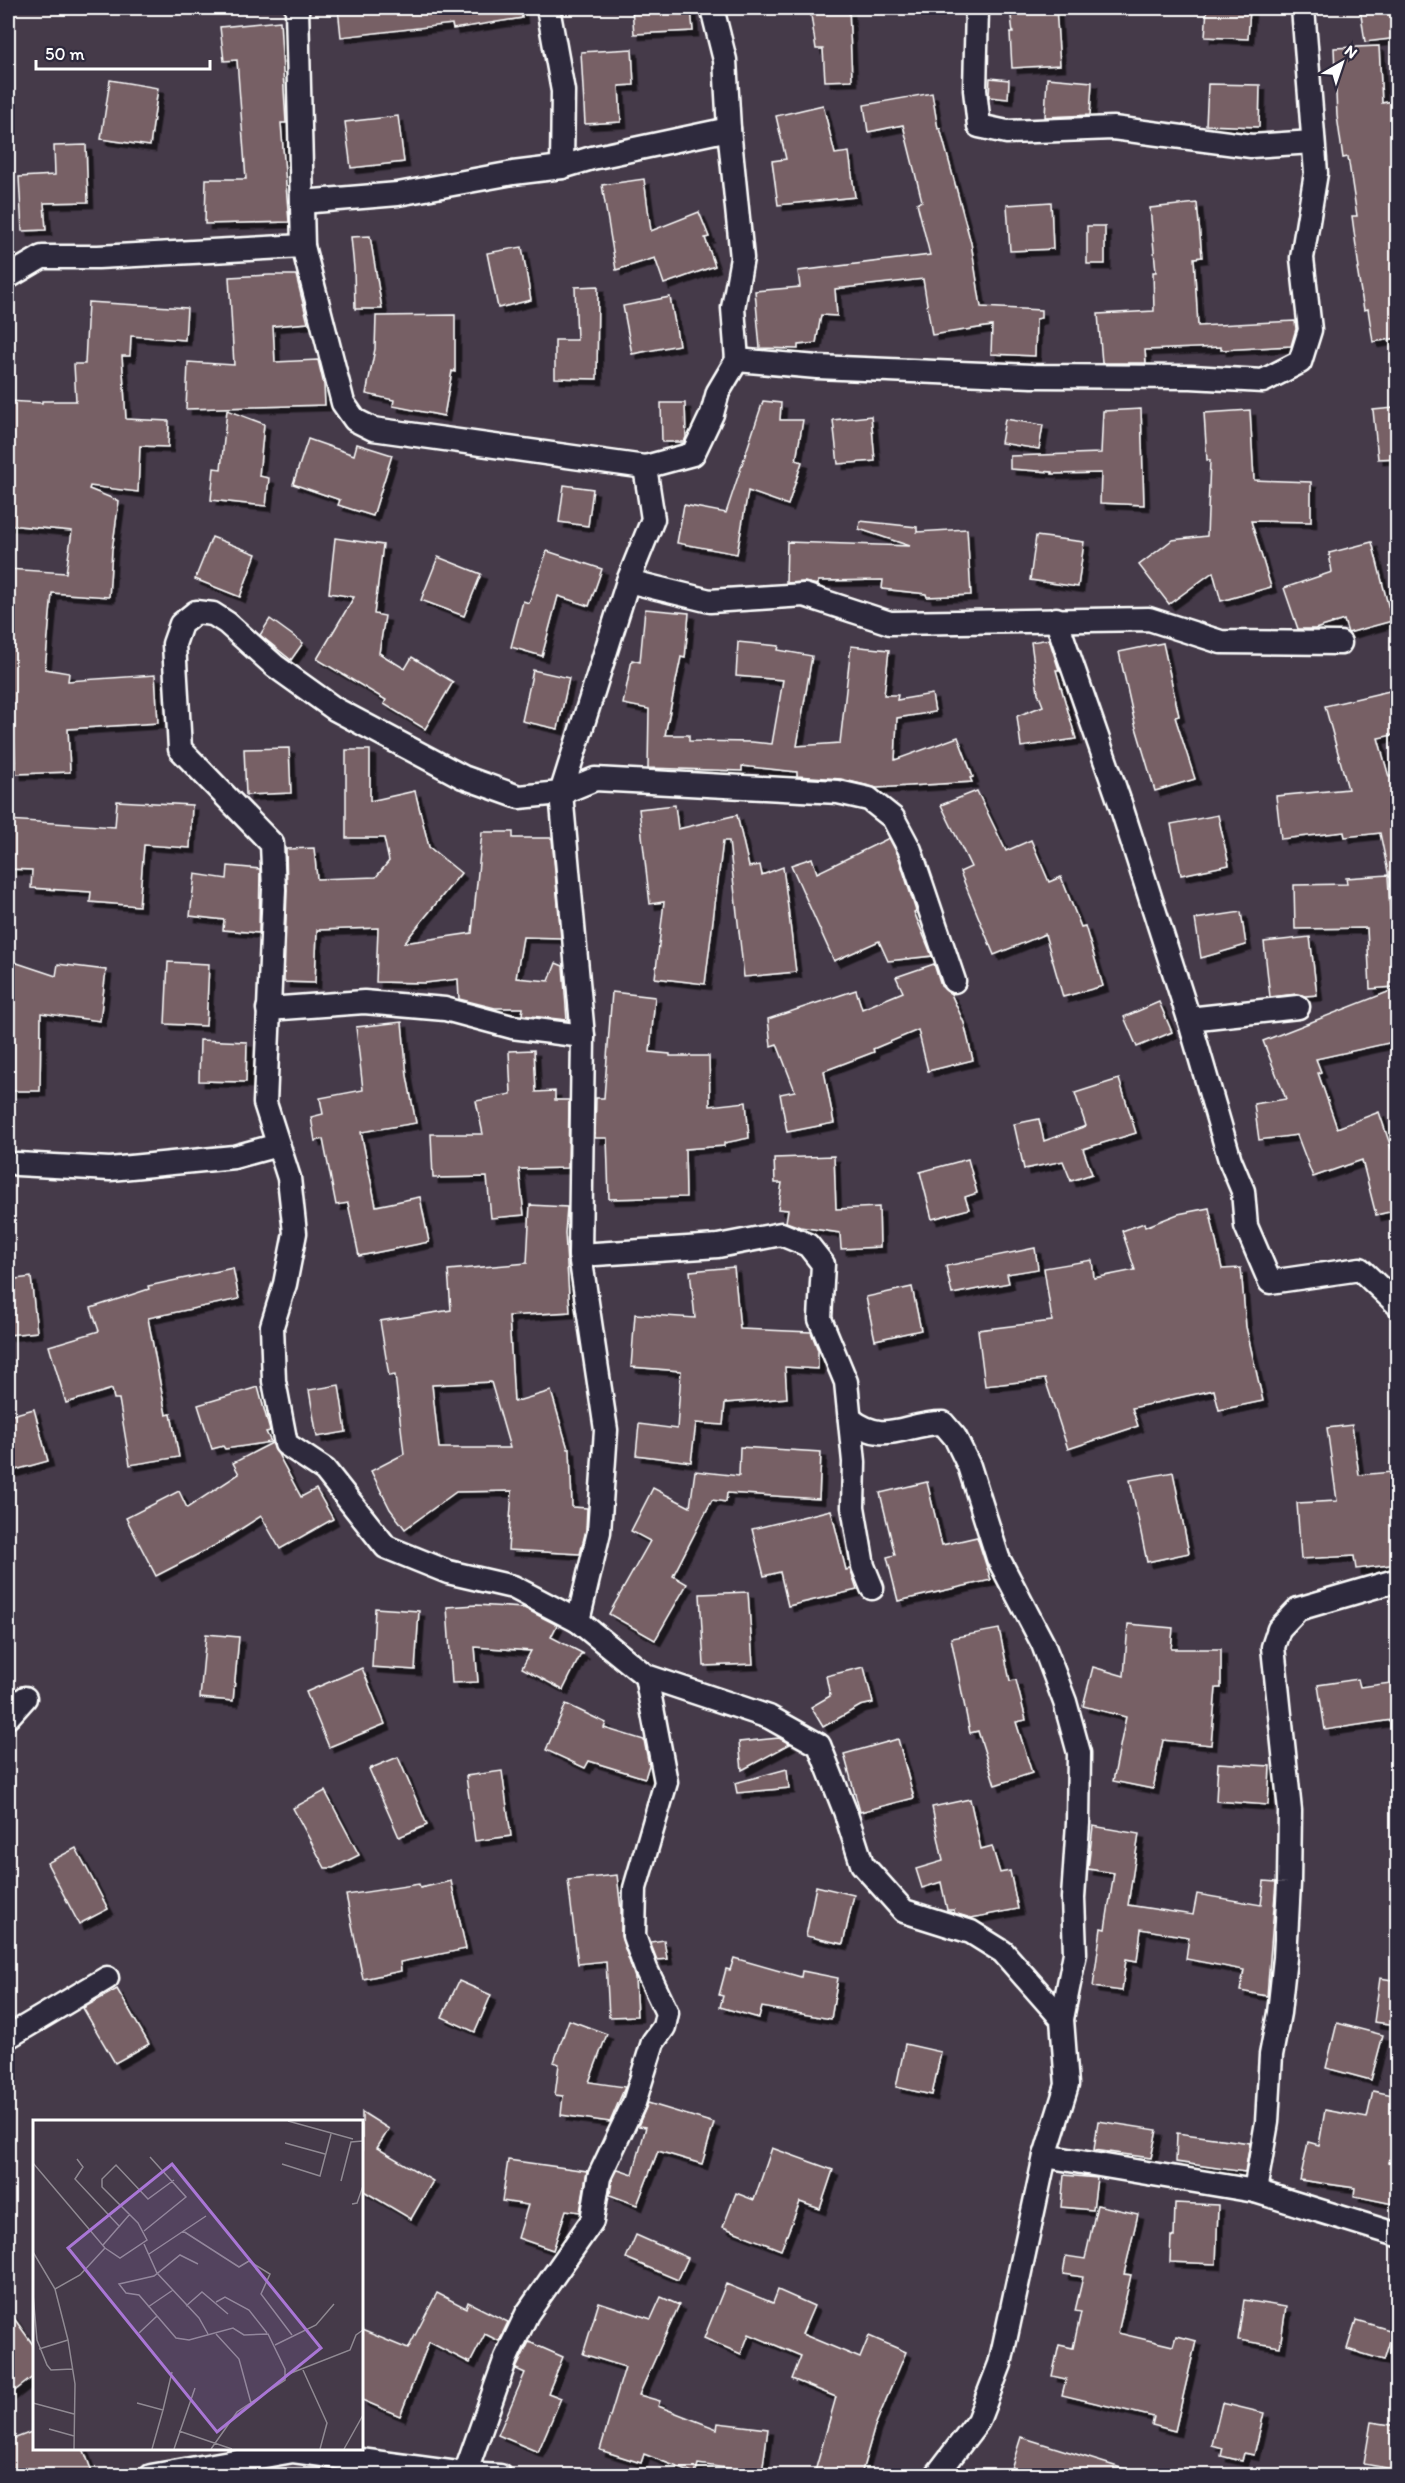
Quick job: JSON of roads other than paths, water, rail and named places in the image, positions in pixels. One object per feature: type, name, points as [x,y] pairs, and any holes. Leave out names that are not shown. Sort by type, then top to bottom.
[{"type":"street","points":[[297,8],[303,246],[343,403],[355,420],[373,429],[645,467],[693,454],[712,414],[718,392],[737,360],[733,308],[742,258],[729,129],[725,60],[712,8]]},
{"type":"street","points":[[548,8],[563,92],[562,167]]},
{"type":"street","points":[[977,8],[975,90],[979,126],[1007,132],[1113,128],[1251,146],[1313,142]]},
{"type":"street","points":[[737,360],[817,367],[1020,376],[1191,376],[1263,381],[1300,362],[1310,330],[1302,258],[1316,173],[1313,106],[1303,8]]},
{"type":"street","points":[[302,202],[398,194],[513,173],[562,167],[592,158],[729,129]]},
{"type":"street","points":[[8,277],[42,257],[109,256],[303,246]]},
{"type":"street","points":[[578,1621],[599,1533],[606,1430],[580,1255],[583,1036],[561,793],[628,581],[653,519],[645,467]]},
{"type":"street","points":[[628,581],[710,601],[804,595],[890,623],[1149,619],[1221,642],[1340,643]]},
{"type":"street","points":[[954,981],[910,850],[893,819],[869,799],[838,792],[595,779],[561,793],[519,797],[464,777],[334,709],[275,666],[227,623],[213,614],[196,612],[181,624],[174,644],[180,749],[272,844],[274,889],[265,1103],[289,1178],[295,1233],[285,1284],[272,1326],[274,1381],[286,1444],[325,1470],[386,1547],[448,1572],[513,1587],[578,1621],[646,1676],[770,1717],[819,1745],[845,1811],[862,1864],[904,1911],[971,1932],[1003,1952],[1062,2019]]},
{"type":"street","points":[[1056,620],[1120,803],[1189,1019],[1224,1142],[1243,1191],[1246,1226],[1270,1282],[1360,1269],[1398,1305]]},
{"type":"street","points":[[268,1009],[364,1002],[445,1009],[512,1027],[583,1036]]},
{"type":"street","points":[[1189,1019],[1298,1007]]},
{"type":"street","points":[[17,1164],[110,1169],[234,1157],[278,1145]]},
{"type":"street","points":[[580,1255],[718,1246],[781,1234],[808,1245],[823,1264],[820,1319],[846,1382],[854,1461],[853,1507],[863,1566],[872,1588]]},
{"type":"street","points":[[850,1419],[864,1430],[891,1434],[926,1423],[943,1423],[955,1437],[981,1499],[998,1558],[1043,1644],[1065,1702],[1079,1754],[1078,1823],[1073,1898],[1075,1953],[1062,2019],[1066,2085],[1045,2156],[1000,2364],[978,2421],[938,2475]]},
{"type":"street","points":[[1255,2191],[1266,2122],[1271,2055],[1279,2013],[1289,1883],[1290,1811],[1273,1647],[1279,1629],[1298,1609],[1398,1580]]},
{"type":"street","points":[[465,2474],[506,2358],[527,2314],[592,2221],[599,2177],[634,2103],[653,2042],[664,2027],[667,2013],[646,1969],[634,1936],[635,1888],[666,1782],[646,1676]]},
{"type":"street","points":[[8,1717],[26,1698]]},
{"type":"street","points":[[8,2037],[107,1978]]},
{"type":"street","points":[[1045,2156],[1255,2191],[1398,2235]]},
{"type":"street","points":[[151,2475],[293,2451],[465,2474],[500,2475]]}]
